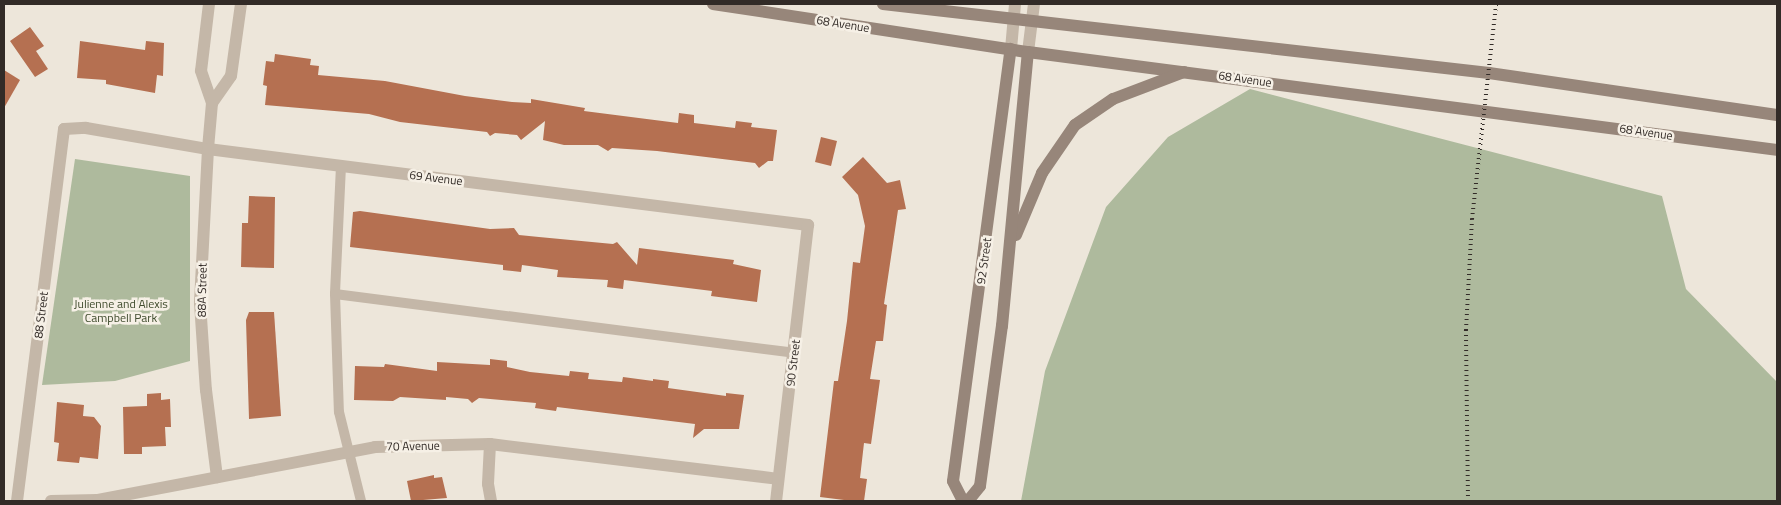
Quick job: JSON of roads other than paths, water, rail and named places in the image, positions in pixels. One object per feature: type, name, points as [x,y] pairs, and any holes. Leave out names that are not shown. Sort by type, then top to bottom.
[{"type":"main road","name":"68 Avenue","points":[[713,4],[1028,52],[1186,71],[1777,150]]},
{"type":"main road","points":[[883,4],[1489,73],[1777,115]]},
{"type":"main road","name":"92 Street","points":[[963,501],[953,481],[1011,49]]},
{"type":"main road","name":"92 Street","points":[[968,501],[980,486],[1011,247],[1028,52]]},
{"type":"main road","points":[[1011,247],[1042,172],[1075,125],[1113,99],[1186,71]]},
{"type":"street","name":"88A Street","points":[[209,4],[201,71],[212,103],[200,303],[206,390],[217,477]]},
{"type":"street","points":[[212,103],[231,76],[241,4]]},
{"type":"street","points":[[1014,18],[1015,4]]},
{"type":"street","points":[[1032,21],[1034,4]]},
{"type":"street","name":"92 Street","points":[[1011,49],[1014,18]]},
{"type":"street","name":"92 Street","points":[[1028,52],[1032,21]]},
{"type":"street","name":"69 Avenue","points":[[64,130],[86,128],[208,149],[808,225]]},
{"type":"street","name":"88 Street","points":[[17,501],[64,130]]},
{"type":"street","name":"90 Street","points":[[776,501],[808,225]]},
{"type":"street","points":[[490,444],[488,484],[491,501]]},
{"type":"street","name":"70 Avenue","points":[[51,501],[98,500],[375,447],[490,444],[778,479]]},
{"type":"lane","points":[[341,166],[335,294],[340,412],[361,501]]},
{"type":"lane","points":[[335,294],[794,353]]},
{"type":"railway","points":[[1468,501],[1466,330],[1472,219],[1496,4]]},
{"type":"park label","name":"Julienne and Alexis Campbell Park","points":[[121,311]]}]
